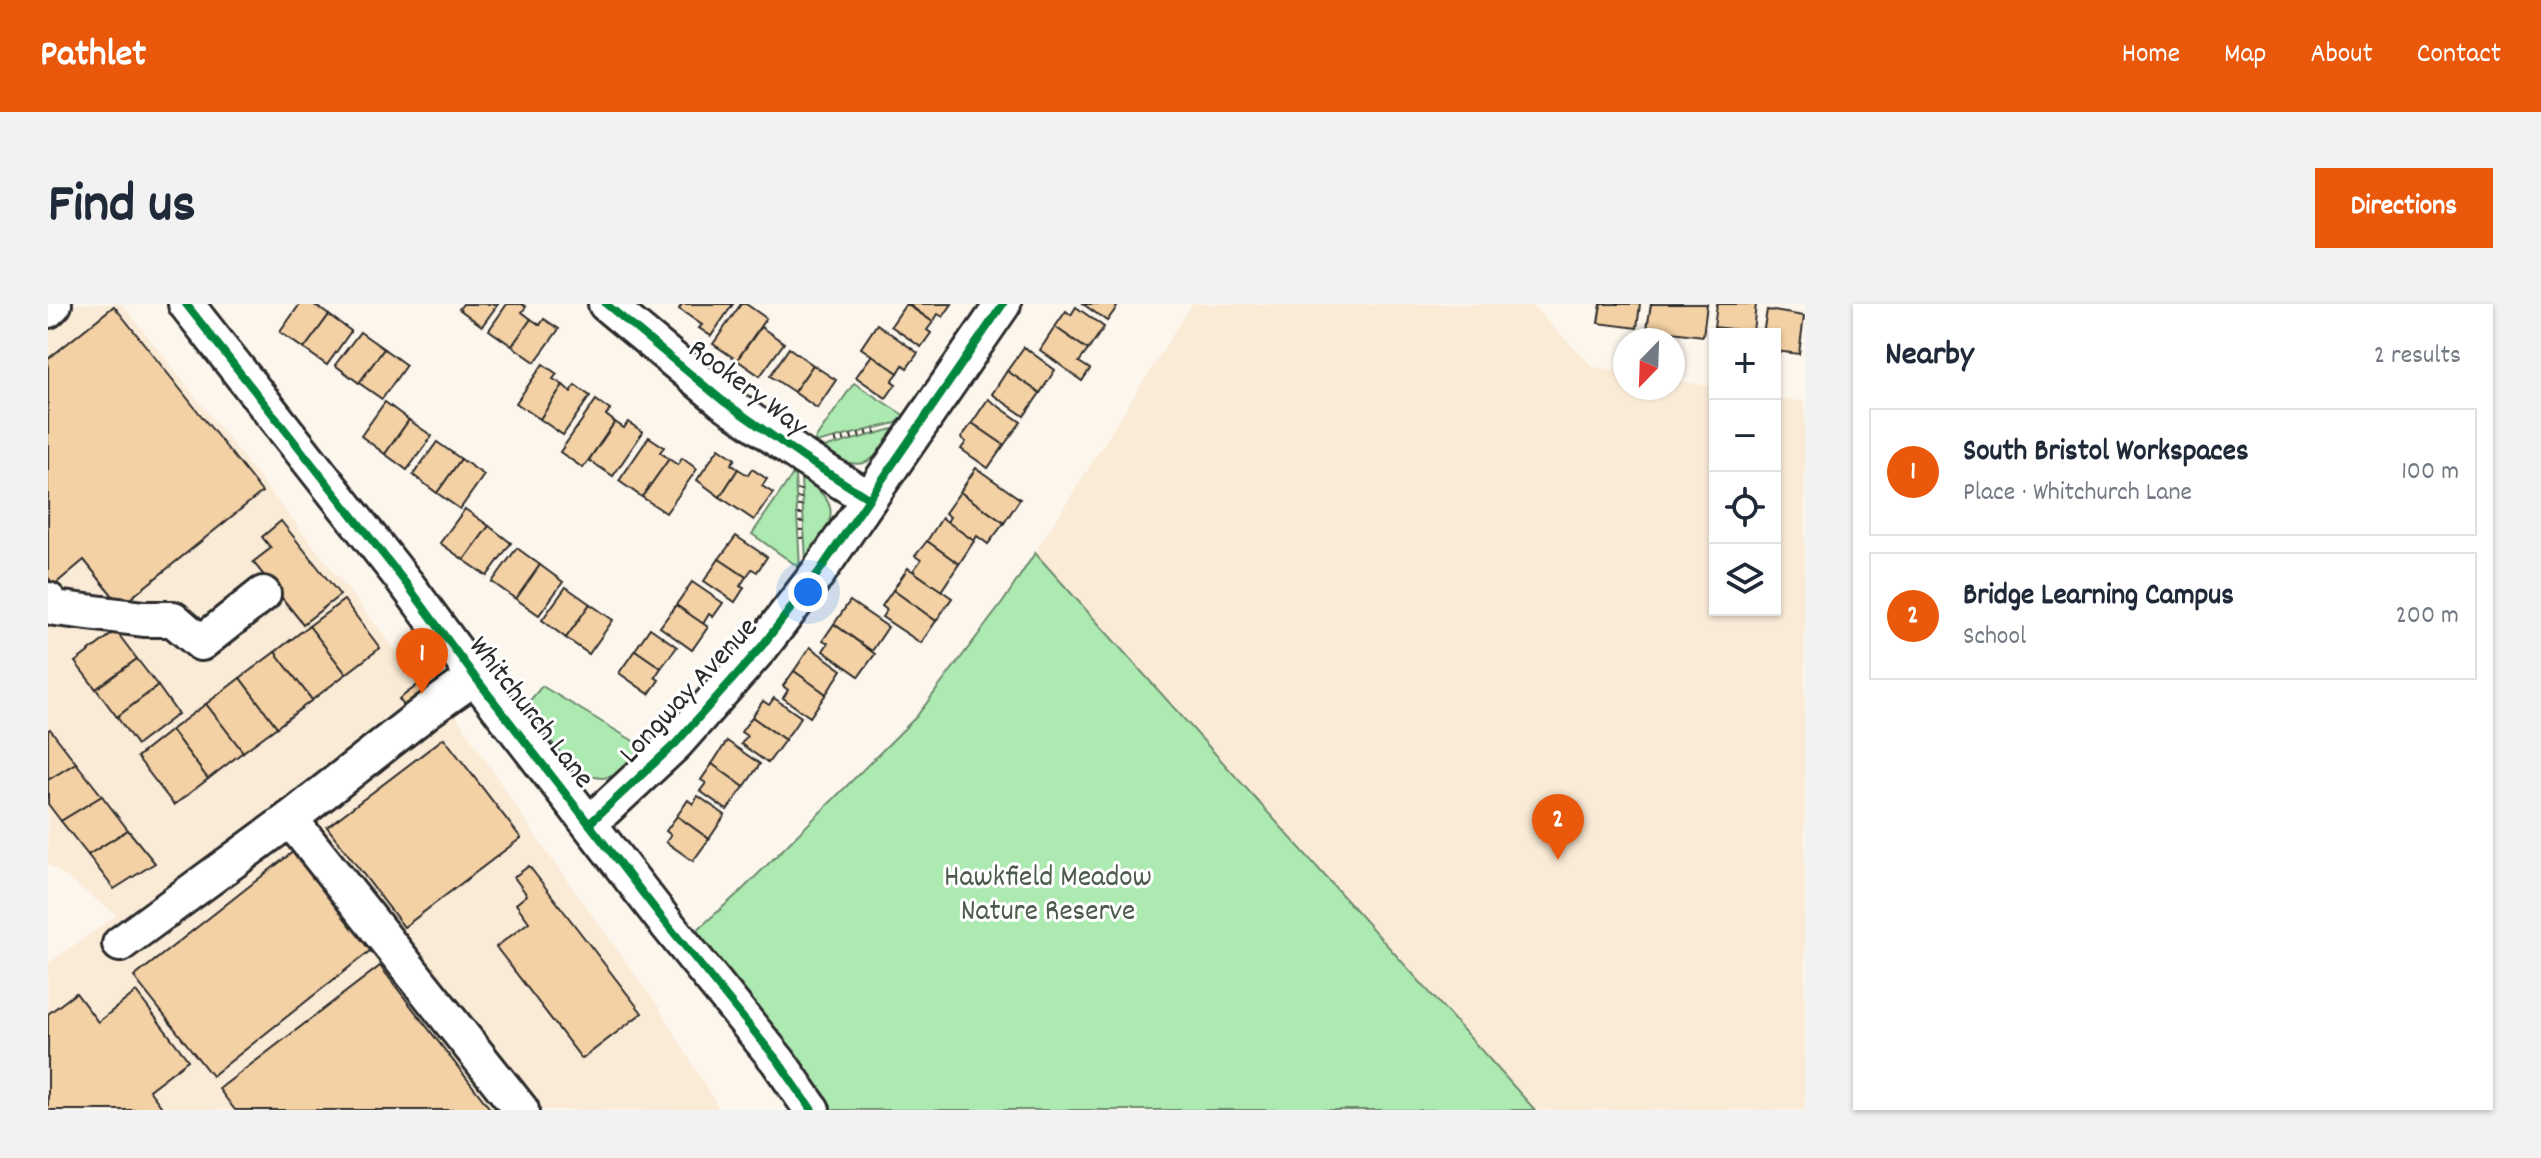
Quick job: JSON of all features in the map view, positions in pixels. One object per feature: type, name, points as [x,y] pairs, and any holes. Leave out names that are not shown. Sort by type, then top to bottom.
[{"type":"street","points":[[48,310],[54,304]]},
{"type":"street","name":"Whitchurch Lane","points":[[186,304],[408,586],[662,918],[778,1061],[812,1110]]},
{"type":"street","name":"Longway Avenue","points":[[590,823],[676,743],[733,681],[815,576],[1003,304]]},
{"type":"street","name":"Rookery Way","points":[[616,307],[723,401],[868,498]]},
{"type":"street","points":[[48,600],[55,608],[144,619],[173,619],[201,643],[263,594]]},
{"type":"street","points":[[120,944],[475,677]]},
{"type":"street","points":[[290,819],[521,1110]]},
{"type":"path","points":[[815,576],[804,566],[797,468],[813,447],[900,425],[915,431]]},
{"type":"shaded area","points":[[48,304],[122,304],[395,649],[407,642],[545,850],[658,1006],[720,1110],[48,1110],[48,963],[117,915],[48,864]]},
{"type":"shaded area","points":[[1192,304],[1530,304],[1594,367],[1613,370],[1613,400],[1685,400],[1685,382],[1709,386],[1709,616],[1781,616],[1781,398],[1805,402],[1805,1110],[1535,1110],[1035,553]]},
{"type":"green space","points":[[854,383],[905,416],[896,423],[812,444]]},
{"type":"green space","points":[[897,428],[880,451],[865,462],[846,462],[819,449]]},
{"type":"green space","points":[[793,474],[795,477],[800,568],[752,534]]},
{"type":"green space","points":[[801,479],[816,488],[830,506],[828,526],[806,560]]},
{"type":"green space","name":"Hawkfield Meadow Nature Reserve","points":[[1035,553],[1535,1110],[832,1110],[695,932],[742,890],[916,717],[1003,602]]},
{"type":"green space","points":[[542,686],[645,748],[645,752],[615,775],[602,778],[576,768],[527,709],[528,703]]},
{"type":"building","points":[[300,304],[313,304],[329,315],[304,349],[280,332]]},
{"type":"building","points":[[463,304],[498,304],[482,326],[459,309]]},
{"type":"building","points":[[507,304],[522,304],[526,307],[522,312],[531,319],[512,346],[489,330]]},
{"type":"building","points":[[682,304],[733,304],[711,336],[699,328],[702,325],[679,309]]},
{"type":"building","points":[[741,304],[746,304],[766,318],[737,360],[713,344]]},
{"type":"building","points":[[906,304],[933,322],[927,330],[931,333],[921,347],[891,326]]},
{"type":"building","points":[[908,304],[952,304],[943,317],[938,314],[933,322]]},
{"type":"building","points":[[1083,304],[1119,304],[1107,321]]},
{"type":"building","points":[[1601,304],[1640,304],[1637,328],[1598,323]]},
{"type":"building","points":[[1651,304],[1707,304],[1703,336],[1685,334],[1685,328],[1647,328]]},
{"type":"building","points":[[1717,304],[1756,304],[1753,328],[1714,327]]},
{"type":"building","points":[[114,306],[262,492],[121,606],[84,560],[54,585],[48,577],[48,359]]},
{"type":"building","points":[[1076,307],[1104,327],[1088,350],[1055,327],[1066,311],[1071,315]]},
{"type":"building","points":[[1767,310],[1804,316],[1799,354],[1781,352],[1781,328],[1764,328]]},
{"type":"building","points":[[329,315],[351,331],[327,365],[304,349]]},
{"type":"building","points":[[531,319],[540,325],[544,319],[559,329],[535,362],[512,346]]},
{"type":"building","points":[[877,324],[918,353],[907,368],[903,365],[898,373],[861,348]]},
{"type":"building","points":[[761,327],[784,343],[760,376],[737,360]]},
{"type":"building","points":[[1055,327],[1088,350],[1079,362],[1090,369],[1082,381],[1040,350]]},
{"type":"building","points":[[360,332],[384,349],[359,383],[335,365]]},
{"type":"building","points":[[1024,347],[1055,370],[1040,393],[1007,371]]},
{"type":"building","points":[[789,348],[813,365],[794,392],[770,376]]},
{"type":"building","points":[[384,349],[406,365],[382,399],[359,383]]},
{"type":"building","points":[[872,355],[898,373],[892,381],[896,384],[886,398],[856,377]]},
{"type":"building","points":[[543,364],[557,374],[553,379],[563,385],[540,419],[516,403]]},
{"type":"building","points":[[813,365],[836,380],[817,408],[794,392]]},
{"type":"building","points":[[1007,371],[1040,393],[1024,416],[992,394]]},
{"type":"building","points":[[563,385],[571,392],[575,385],[590,396],[563,435],[540,419]]},
{"type":"building","points":[[988,399],[1021,422],[1004,445],[972,423]]},
{"type":"building","points":[[596,400],[610,410],[606,415],[615,422],[583,468],[560,452]]},
{"type":"building","points":[[385,402],[409,420],[385,454],[361,436]]},
{"type":"building","points":[[409,420],[432,436],[407,470],[385,454]]},
{"type":"building","points":[[615,422],[624,428],[628,422],[643,432],[613,476],[589,460]]},
{"type":"building","points":[[972,423],[1004,445],[988,468],[961,449],[966,442],[961,438]]},
{"type":"building","points":[[649,437],[664,447],[660,452],[669,459],[642,497],[619,481]]},
{"type":"building","points":[[437,442],[461,459],[437,493],[413,475]]},
{"type":"building","points":[[719,448],[735,459],[731,464],[738,469],[720,497],[697,480]]},
{"type":"building","points":[[682,458],[697,469],[666,513],[642,497],[669,459],[678,465]]},
{"type":"building","points":[[461,459],[484,475],[460,509],[437,493]]},
{"type":"building","points":[[976,468],[1020,499],[1004,523],[960,492]]},
{"type":"building","points":[[738,469],[748,475],[752,469],[767,479],[762,486],[773,493],[754,520],[720,497]]},
{"type":"building","points":[[960,492],[1004,523],[988,544],[977,536],[974,541],[947,522],[950,517],[945,513]]},
{"type":"building","points":[[465,509],[489,526],[464,560],[440,543]]},
{"type":"building","points":[[942,518],[974,541],[959,564],[927,541]]},
{"type":"building","points":[[281,521],[340,595],[303,624],[253,562],[271,548],[262,537]]},
{"type":"building","points":[[489,526],[511,543],[487,576],[464,560]]},
{"type":"building","points":[[736,536],[767,557],[757,572],[752,569],[746,577],[719,559]]},
{"type":"building","points":[[927,541],[959,564],[941,591],[913,571],[921,560],[915,556]]},
{"type":"building","points":[[517,548],[540,565],[516,599],[492,582]]},
{"type":"building","points":[[719,559],[746,577],[740,586],[744,588],[735,602],[704,581]]},
{"type":"building","points":[[540,565],[563,582],[539,615],[516,599]]},
{"type":"building","points":[[908,568],[952,598],[936,621],[893,590]]},
{"type":"building","points":[[692,582],[723,603],[713,617],[709,614],[703,624],[676,605]]},
{"type":"building","points":[[566,587],[590,604],[566,638],[542,620]]},
{"type":"building","points":[[893,590],[936,621],[921,643],[882,617],[887,610],[882,606]]},
{"type":"building","points":[[344,600],[380,648],[346,674],[309,626]]},
{"type":"building","points":[[850,601],[888,627],[872,651],[834,624]]},
{"type":"building","points":[[590,604],[613,620],[589,654],[566,638]]},
{"type":"building","points":[[676,605],[708,627],[692,650],[660,627]]},
{"type":"building","points":[[834,624],[875,654],[859,676],[823,651],[828,643],[823,640]]},
{"type":"building","points":[[309,626],[346,674],[312,700],[275,652]]},
{"type":"building","points":[[650,628],[677,647],[661,668],[635,650]]},
{"type":"building","points":[[116,631],[137,659],[96,689],[75,662]]},
{"type":"building","points":[[810,647],[842,670],[826,694],[794,671]]},
{"type":"building","points":[[635,650],[661,668],[655,677],[659,680],[649,694],[619,673]]},
{"type":"building","points":[[275,652],[312,700],[277,727],[240,678]]},
{"type":"building","points":[[137,659],[158,686],[117,717],[96,689]]},
{"type":"building","points":[[794,671],[826,694],[810,717],[783,698],[788,690],[783,686]]},
{"type":"building","points":[[434,673],[446,690],[411,715],[399,699]]},
{"type":"building","points":[[240,678],[277,727],[243,752],[206,704]]},
{"type":"building","points":[[158,686],[178,714],[137,745],[117,717]]},
{"type":"building","points":[[774,698],[801,717],[785,740],[752,717],[763,701],[769,705]]},
{"type":"building","points":[[206,704],[243,752],[208,779],[171,730]]},
{"type":"building","points":[[752,717],[785,740],[768,763],[741,744],[747,736],[741,732]]},
{"type":"building","points":[[48,730],[76,763],[48,780]]},
{"type":"building","points":[[171,730],[208,779],[174,805],[137,757]]},
{"type":"building","points":[[444,738],[521,838],[404,927],[327,827]]},
{"type":"building","points":[[727,741],[760,764],[744,787],[712,764]]},
{"type":"building","points":[[76,763],[102,796],[61,821],[48,804],[48,780]]},
{"type":"building","points":[[712,764],[744,787],[727,810],[700,791],[706,783],[701,780]]},
{"type":"building","points":[[102,796],[128,830],[88,855],[61,821]]},
{"type":"building","points":[[698,796],[725,815],[709,839],[677,816],[688,800],[693,804]]},
{"type":"building","points":[[677,816],[709,839],[693,861],[666,842],[671,835],[666,831]]},
{"type":"building","points":[[128,830],[155,863],[114,889],[88,855]]},
{"type":"building","points":[[294,851],[371,950],[212,1076],[134,977]]},
{"type":"building","points":[[529,866],[642,1013],[582,1059],[496,947],[529,922],[516,904],[527,895],[514,877]]},
{"type":"building","points":[[380,966],[491,1110],[235,1110],[219,1089]]},
{"type":"building","points":[[136,992],[188,1060],[149,1090],[164,1110],[48,1110],[48,1014],[76,993],[98,1022]]},
{"type":"cycle path","points":[[186,304],[408,586],[662,918],[778,1061],[812,1110]]},
{"type":"cycle path","points":[[606,304],[723,401],[868,498]]},
{"type":"cycle path","points":[[590,823],[676,743],[762,646],[818,573],[1003,304]]},
{"type":"place","name":"South Bristol Workspaces","points":[[422,694]]},
{"type":"place","name":"Bridge Learning Campus","points":[[1558,860]]}]
